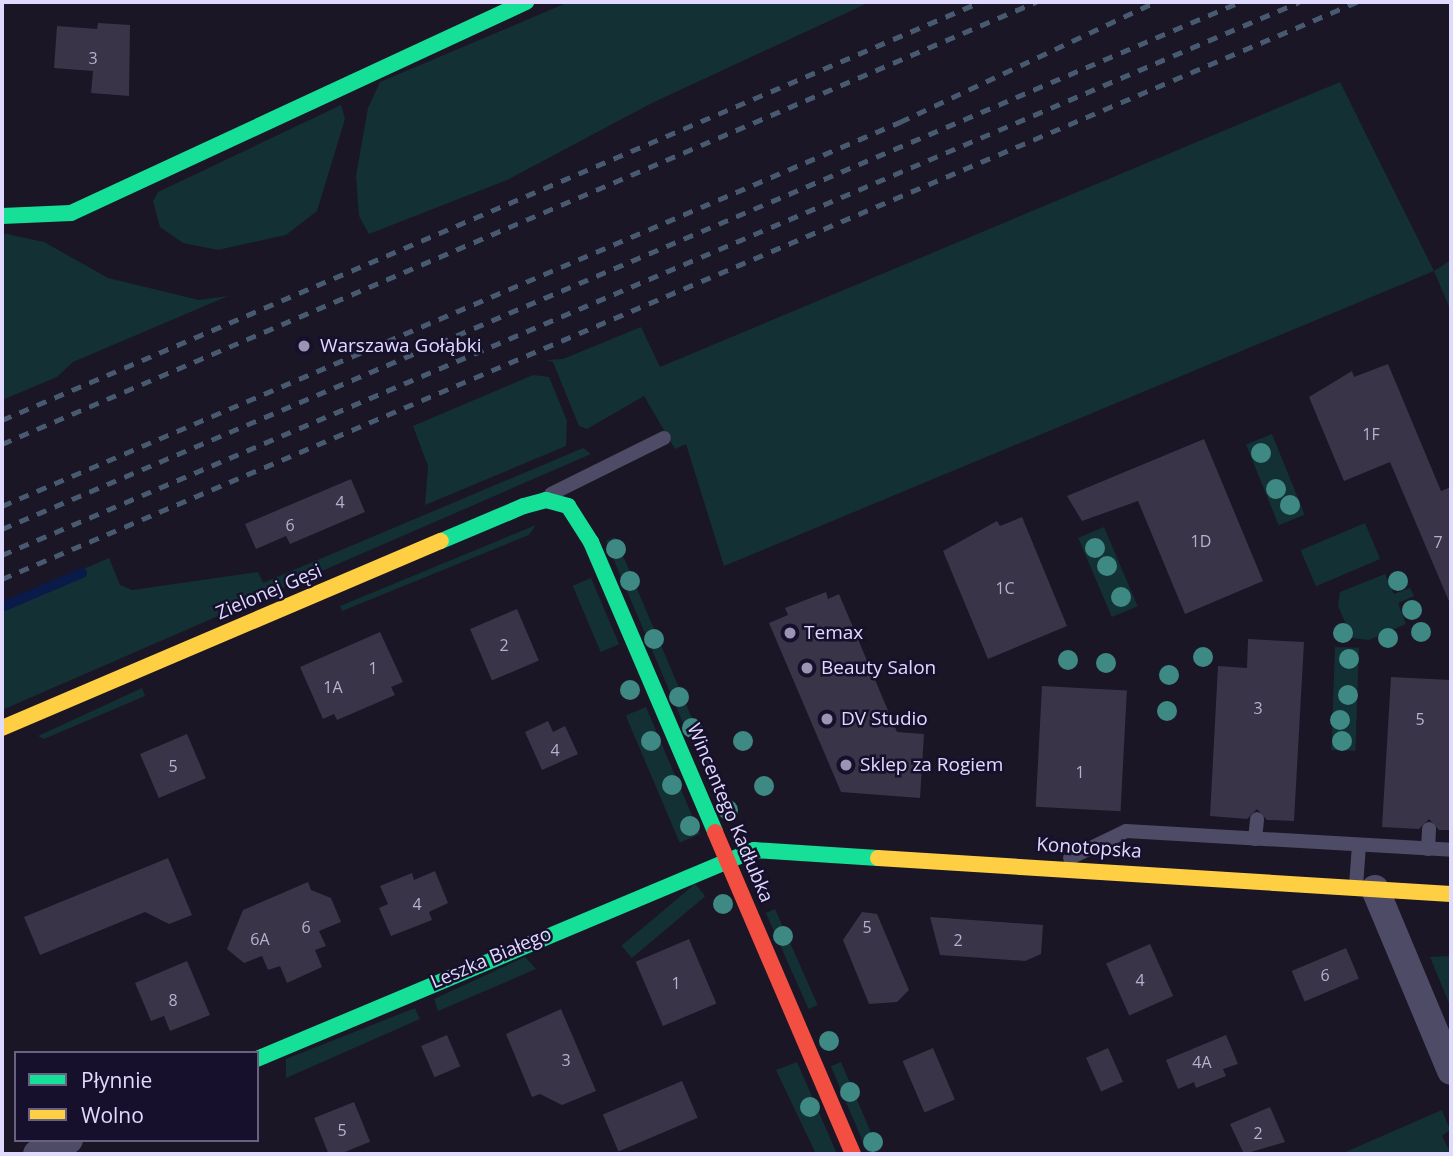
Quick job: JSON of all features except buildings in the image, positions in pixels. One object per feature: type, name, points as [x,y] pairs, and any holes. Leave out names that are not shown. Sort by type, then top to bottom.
[{"type":"street","points":[[10,218],[71,213],[526,2]]},
{"type":"street","name":"Zielonej Gęsi","points":[[2,728],[537,501],[554,501]]},
{"type":"street","name":"Wincentego Kadłubka","points":[[554,501],[577,515],[588,535],[853,1154]]},
{"type":"street","name":"Konotopska","points":[[726,857],[782,849],[1451,894]]},
{"type":"street","name":"Leszka Białego","points":[[259,1058],[726,857]]},
{"type":"street","points":[[1366,888],[1451,1071]]},
{"type":"street","points":[[37,1154],[64,1142]]},
{"type":"lane","points":[[537,501],[664,438]]},
{"type":"lane","points":[[1255,839],[1257,819]]},
{"type":"lane","points":[[1428,849],[1429,829]]},
{"type":"lane","points":[[1053,866],[1126,831],[1451,850]]},
{"type":"lane","points":[[1359,845],[1366,888]]},
{"type":"green space","points":[[569,2],[870,2],[652,103],[507,180],[369,234],[359,216],[356,176],[368,108],[380,82]]},
{"type":"green space","points":[[1340,82],[1434,271],[724,566],[686,444],[675,449],[644,396],[587,429],[579,426],[553,362],[546,360],[563,359],[641,327],[660,367]]},
{"type":"green space","points":[[341,105],[345,119],[317,211],[286,235],[218,250],[183,243],[160,227],[153,201],[158,192]]},
{"type":"green space","points":[[2,233],[44,242],[108,278],[199,300],[228,296],[73,362],[57,377],[2,400]]},
{"type":"green space","points":[[1451,260],[1451,311],[1434,271]]},
{"type":"green space","points":[[533,375],[549,377],[567,421],[566,446],[425,505],[428,466],[413,426]]},
{"type":"green space","points":[[1272,434],[1305,515],[1279,525],[1246,444]]},
{"type":"green space","points":[[583,448],[591,454],[2,710],[2,604],[109,558],[120,585],[132,590],[258,572],[263,583]]},
{"type":"green space","points":[[1365,523],[1380,559],[1316,586],[1301,550]]},
{"type":"green space","points":[[536,525],[529,535],[342,611],[340,606]]},
{"type":"green space","points":[[1104,527],[1138,606],[1112,617],[1078,538]]},
{"type":"green space","points":[[615,537],[711,763],[702,767],[606,541]]},
{"type":"green space","points":[[1385,574],[1394,594],[1410,588],[1414,596],[1398,603],[1406,624],[1369,640],[1352,638],[1338,606],[1340,592]]},
{"type":"green space","points":[[591,578],[619,644],[601,652],[573,586]]},
{"type":"green space","points":[[1335,647],[1359,648],[1355,751],[1331,750]]},
{"type":"green space","points":[[142,688],[145,696],[44,739],[38,736]]},
{"type":"green space","points":[[646,707],[700,834],[680,843],[626,716]]},
{"type":"green space","points":[[695,884],[705,896],[632,958],[621,946]]},
{"type":"green space","points":[[775,909],[818,1005],[809,1009],[766,913]]},
{"type":"green space","points":[[1451,956],[1451,1008],[1430,957]]},
{"type":"green space","points":[[525,957],[536,969],[438,1011],[434,999]]},
{"type":"green space","points":[[415,1008],[420,1019],[286,1078],[286,1059]]},
{"type":"green space","points":[[797,1062],[837,1154],[816,1154],[776,1070]]},
{"type":"green space","points":[[841,1062],[878,1149],[868,1154],[831,1066]]},
{"type":"green space","points":[[1442,1110],[1450,1130],[1442,1136],[1451,1154],[1341,1154]]},
{"type":"waterway","points":[[2,607],[82,573]]},
{"type":"railway","points":[[2,420],[980,2]]},
{"type":"railway","points":[[2,444],[1036,2]]},
{"type":"railway","points":[[2,506],[900,122],[1155,2]]},
{"type":"railway","points":[[2,529],[1240,2]]},
{"type":"railway","points":[[2,555],[1299,2]]},
{"type":"railway","points":[[2,579],[1357,2]]},
{"type":"traffic: fast","points":[[2,216],[71,213],[526,2]]},
{"type":"traffic: fast","points":[[441,541],[524,506],[546,500],[568,506],[591,542],[715,832]]},
{"type":"traffic: fast","points":[[259,1058],[754,850],[878,858]]},
{"type":"traffic: slow","points":[[2,728],[441,541]]},
{"type":"traffic: slow","points":[[878,858],[1451,894]]},
{"type":"traffic: jam","points":[[715,832],[853,1154]]},
{"type":"place","name":"Warszawa Gołąbki","points":[[304,346]]},
{"type":"place","name":"Temax","points":[[790,633]]},
{"type":"place","name":"Beauty Salon","points":[[807,668]]},
{"type":"place","name":"DV Studio","points":[[827,719]]},
{"type":"place","name":"Sklep za Rogiem","points":[[846,765]]}]
